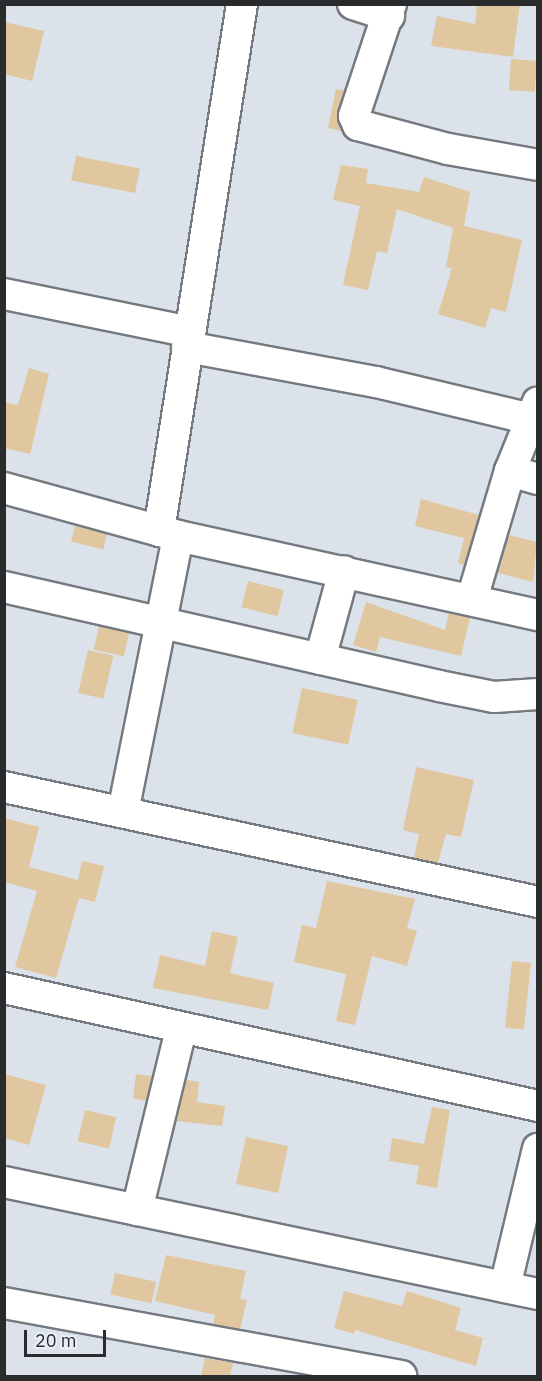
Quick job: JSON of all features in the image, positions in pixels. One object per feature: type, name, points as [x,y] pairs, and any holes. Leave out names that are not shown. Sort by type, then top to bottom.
[{"type":"street","points":[[123,812],[159,625],[188,339],[242,4]]},
{"type":"street","points":[[353,4],[390,10],[354,116],[357,125],[448,149],[537,165]]},
{"type":"street","points":[[4,294],[376,382],[534,411],[524,475],[472,599]]},
{"type":"street","points":[[4,488],[169,533],[537,615]]},
{"type":"street","points":[[320,660],[344,571]]},
{"type":"street","points":[[4,587],[159,625],[494,697],[537,694]]},
{"type":"street","points":[[4,787],[537,902]]},
{"type":"street","points":[[4,988],[537,1106]]},
{"type":"street","points":[[137,1210],[181,1029]]},
{"type":"street","points":[[506,1287],[537,1149]]},
{"type":"street","points":[[4,1182],[537,1294]]},
{"type":"street","points":[[4,1303],[401,1377]]},
{"type":"building","points":[[477,4],[520,4],[513,57],[431,46],[437,16],[475,24]]},
{"type":"building","points":[[4,22],[44,31],[32,81],[4,74]]},
{"type":"building","points":[[511,59],[537,61],[535,92],[509,90]]},
{"type":"building","points":[[336,89],[344,90],[338,111],[342,131],[328,128]]},
{"type":"building","points":[[76,156],[140,168],[135,193],[71,181]]},
{"type":"building","points":[[341,165],[368,169],[366,183],[419,192],[424,177],[470,192],[464,226],[522,240],[506,312],[491,308],[485,328],[438,314],[452,268],[446,267],[453,228],[397,209],[387,253],[377,251],[368,290],[343,285],[360,206],[333,200]]},
{"type":"building","points":[[29,368],[49,374],[30,454],[4,448],[4,402],[18,405]]},
{"type":"building","points":[[421,499],[479,515],[464,565],[458,563],[464,538],[415,526]]},
{"type":"building","points":[[75,526],[107,534],[103,550],[71,542]]},
{"type":"building","points":[[509,535],[537,542],[533,582],[498,573]]},
{"type":"building","points":[[248,581],[284,590],[277,616],[241,607]]},
{"type":"building","points":[[366,602],[445,630],[449,613],[470,618],[461,656],[380,637],[376,652],[353,645]]},
{"type":"building","points":[[99,626],[129,633],[124,656],[94,649]]},
{"type":"building","points":[[88,650],[113,656],[103,699],[78,693]]},
{"type":"building","points":[[302,688],[358,700],[348,745],[292,733]]},
{"type":"building","points":[[416,767],[474,780],[461,837],[446,834],[438,863],[414,858],[419,834],[403,830]]},
{"type":"building","points":[[4,818],[39,827],[29,867],[78,880],[82,861],[104,866],[95,902],[79,898],[56,978],[15,967],[37,891],[4,882]]},
{"type":"building","points":[[327,881],[415,899],[407,928],[417,931],[407,966],[372,956],[355,1025],[336,1021],[346,974],[294,962],[302,925],[316,928]]},
{"type":"building","points":[[212,931],[238,937],[230,973],[274,983],[268,1010],[153,988],[160,955],[205,966]]},
{"type":"building","points":[[512,961],[531,963],[524,1030],[505,1028]]},
{"type":"building","points":[[4,1074],[46,1085],[29,1145],[4,1138]]},
{"type":"building","points":[[136,1074],[152,1076],[149,1101],[133,1099]]},
{"type":"building","points":[[186,1080],[199,1082],[197,1102],[225,1106],[222,1126],[177,1121]]},
{"type":"building","points":[[432,1107],[450,1110],[437,1188],[416,1184],[419,1166],[389,1161],[392,1138],[424,1144]]},
{"type":"building","points":[[85,1110],[116,1117],[109,1148],[78,1141]]},
{"type":"building","points":[[246,1137],[288,1146],[278,1193],[236,1184]]},
{"type":"building","points":[[166,1255],[246,1271],[240,1299],[247,1300],[240,1329],[213,1324],[215,1315],[155,1301]]},
{"type":"building","points":[[115,1273],[156,1282],[152,1303],[110,1295]]},
{"type":"building","points":[[344,1291],[402,1306],[407,1291],[461,1308],[455,1330],[483,1338],[476,1366],[355,1330],[354,1334],[334,1328]]},
{"type":"building","points":[[205,1358],[233,1363],[230,1377],[201,1377]]}]
